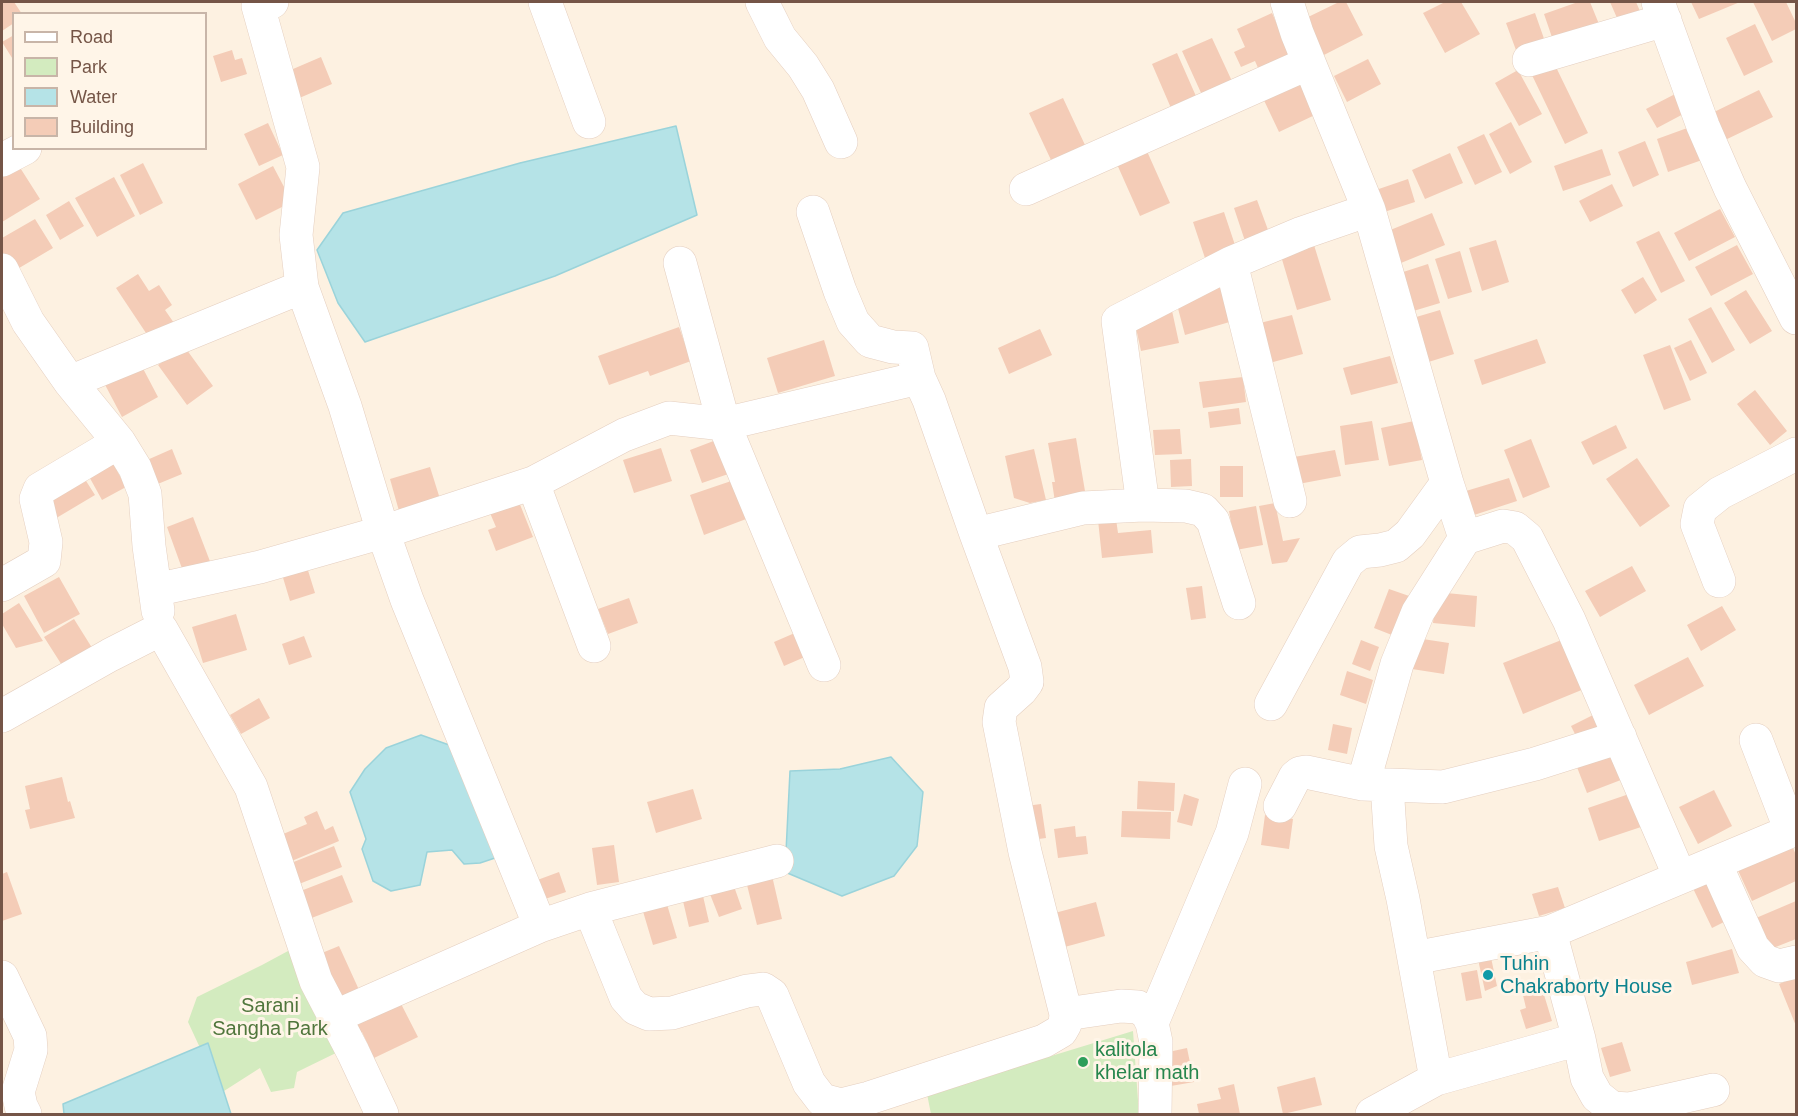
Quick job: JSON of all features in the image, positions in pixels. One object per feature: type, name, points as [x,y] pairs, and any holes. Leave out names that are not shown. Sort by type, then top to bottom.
[{"type":"street","points":[[545,2],[589,122]]},
{"type":"street","points":[[762,2],[780,38],[803,66],[818,90],[841,141]]},
{"type":"street","points":[[1287,2],[1297,33],[1369,210],[1447,483],[1465,538]]},
{"type":"street","points":[[262,3],[303,167],[296,235],[302,287],[345,406],[383,532],[411,611],[540,926]]},
{"type":"street","points":[[1528,60],[1662,11],[1703,126],[1721,167],[1797,318]]},
{"type":"street","points":[[1026,189],[1309,63]]},
{"type":"street","points":[[2,160],[21,150]]},
{"type":"street","points":[[1143,505],[1118,321],[1231,263],[1302,233],[1369,210]]},
{"type":"street","points":[[590,909],[626,998],[634,1008],[649,1014],[672,1013],[747,991],[763,989],[772,995],[809,1083],[822,1100],[840,1105],[869,1098],[1044,1041],[1061,1031],[1065,1024],[1066,1014],[1025,852],[999,722],[1001,708],[1027,682],[1025,667],[932,408],[919,378],[912,348],[892,347],[870,341],[853,322],[813,212]]},
{"type":"street","points":[[680,263],[724,424],[824,665]]},
{"type":"street","points":[[1231,263],[1290,501]]},
{"type":"street","points":[[2,270],[28,322],[70,382],[119,442],[135,468],[145,494],[149,546],[161,629],[251,787],[316,981],[382,1114]]},
{"type":"street","points":[[70,382],[302,287]]},
{"type":"street","points":[[155,590],[260,567],[383,532],[533,483],[624,435],[669,418],[724,424],[919,378]]},
{"type":"street","points":[[2,585],[44,561],[46,542],[36,499],[40,489],[119,442]]},
{"type":"street","points":[[1719,581],[1697,524],[1701,509],[1720,494],[1797,454]]},
{"type":"street","points":[[533,483],[594,646]]},
{"type":"street","points":[[1271,704],[1348,562],[1360,552],[1396,546],[1410,534],[1447,483]]},
{"type":"street","points":[[976,534],[1083,508],[1143,505],[1186,506],[1203,510],[1213,521],[1239,603]]},
{"type":"street","points":[[1436,1079],[1391,846],[1375,784],[1396,664],[1418,612],[1465,538],[1503,526],[1515,528],[1527,538],[1569,620],[1680,877]]},
{"type":"street","points":[[2,716],[161,629]]},
{"type":"street","points":[[1280,806],[1295,777],[1300,773],[1306,772],[1375,784],[1443,787],[1535,764],[1620,737]]},
{"type":"street","points":[[1414,958],[1550,932],[1794,830],[1756,740]]},
{"type":"street","points":[[1152,1023],[1232,832],[1245,784]]},
{"type":"street","points":[[334,1017],[540,926],[590,909],[777,861]]},
{"type":"street","points":[[1716,863],[1753,948],[1765,961],[1779,966],[1797,962]]},
{"type":"street","points":[[1550,932],[1579,1039],[1587,1078],[1597,1096],[1612,1108],[1629,1109],[1713,1090]]},
{"type":"street","points":[[2,977],[30,1036],[31,1050],[18,1092],[25,1114]]},
{"type":"street","points":[[1066,1014],[1121,1006],[1138,1007],[1147,1013],[1152,1023],[1156,1042],[1155,1114]]},
{"type":"street","points":[[1372,1114],[1436,1079],[1579,1039]]},
{"type":"green space","name":"Sarani Sangha Park","points":[[296,944],[342,1050],[297,1072],[294,1088],[271,1092],[260,1068],[224,1091],[214,1078],[188,1022],[197,997],[262,965]]},
{"type":"green space","name":"kalitola khelar math","points":[[1133,1031],[1139,1114],[931,1114],[927,1094]]},
{"type":"water","points":[[676,126],[697,215],[555,276],[365,342],[338,303],[317,250],[343,213],[520,163]]},
{"type":"water","points":[[421,735],[452,746],[495,858],[480,863],[464,864],[452,850],[427,852],[420,885],[391,891],[373,881],[362,849],[366,839],[350,792],[365,769],[386,748]]},
{"type":"water","points":[[891,757],[923,792],[917,846],[894,876],[842,896],[785,872],[790,771],[840,769]]},
{"type":"water","points":[[208,1043],[231,1114],[64,1114],[63,1104]]},
{"type":"building","points":[[2,2],[14,2],[21,12],[12,12],[12,24],[2,31]]},
{"type":"building","points":[[1339,2],[1346,2],[1363,35],[1322,56],[1304,19]]},
{"type":"building","points":[[1445,2],[1461,2],[1480,34],[1445,53],[1423,13]]},
{"type":"building","points":[[1578,2],[1590,2],[1601,29],[1555,46],[1544,14]]},
{"type":"building","points":[[1610,2],[1636,2],[1643,18],[1621,27]]},
{"type":"building","points":[[1691,2],[1740,2],[1699,19]]},
{"type":"building","points":[[1753,2],[1786,2],[1796,23],[1796,29],[1772,41]]},
{"type":"building","points":[[1272,13],[1294,63],[1262,77],[1255,61],[1241,67],[1234,52],[1245,47],[1237,29]]},
{"type":"building","points":[[1535,13],[1548,50],[1520,61],[1506,23]]},
{"type":"building","points":[[1755,24],[1773,62],[1744,76],[1726,38]]},
{"type":"building","points":[[12,36],[12,58],[2,42]]},
{"type":"building","points":[[1212,38],[1237,92],[1207,106],[1182,51]]},
{"type":"building","points":[[232,50],[235,60],[242,58],[247,74],[221,82],[213,56]]},
{"type":"building","points":[[1177,53],[1199,103],[1174,115],[1152,64]]},
{"type":"building","points":[[321,57],[332,84],[297,99],[286,72]]},
{"type":"building","points":[[1368,59],[1381,84],[1347,102],[1334,76]]},
{"type":"building","points":[[1554,63],[1588,133],[1565,144],[1531,73]]},
{"type":"building","points":[[1518,70],[1542,114],[1519,126],[1495,83]]},
{"type":"building","points":[[1300,76],[1317,114],[1279,132],[1261,94]]},
{"type":"building","points":[[1759,90],[1773,117],[1723,141],[1710,114]]},
{"type":"building","points":[[1679,92],[1689,111],[1657,128],[1646,109]]},
{"type":"building","points":[[1063,98],[1085,145],[1051,160],[1029,113]]},
{"type":"building","points":[[1511,122],[1532,162],[1510,174],[1489,134]]},
{"type":"building","points":[[268,123],[283,155],[259,166],[244,134]]},
{"type":"building","points":[[1690,127],[1702,160],[1668,172],[1657,139]]},
{"type":"building","points":[[1484,134],[1502,172],[1475,185],[1457,147]]},
{"type":"building","points":[[1645,141],[1659,175],[1633,187],[1618,152]]},
{"type":"building","points":[[1146,149],[1170,203],[1140,216],[1116,162]]},
{"type":"building","points":[[1602,149],[1611,175],[1563,191],[1554,166]]},
{"type":"building","points":[[1450,153],[1463,183],[1425,199],[1412,170]]},
{"type":"building","points":[[143,163],[163,203],[140,215],[120,175]]},
{"type":"building","points":[[19,166],[40,199],[2,222],[2,176]]},
{"type":"building","points":[[273,166],[292,202],[256,220],[238,184]]},
{"type":"building","points":[[114,177],[135,216],[97,237],[75,198]]},
{"type":"building","points":[[1408,179],[1415,202],[1378,214],[1370,192]]},
{"type":"building","points":[[1612,184],[1623,206],[1590,222],[1579,201]]},
{"type":"building","points":[[1257,200],[1271,238],[1247,247],[1234,208]]},
{"type":"building","points":[[69,201],[84,226],[60,240],[46,215]]},
{"type":"building","points":[[1720,209],[1735,237],[1689,261],[1674,233]]},
{"type":"building","points":[[1224,212],[1238,254],[1207,264],[1193,222]]},
{"type":"building","points":[[1432,213],[1445,245],[1396,265],[1383,233]]},
{"type":"building","points":[[35,219],[53,248],[9,274],[2,262],[2,238]]},
{"type":"building","points":[[1659,231],[1685,281],[1661,293],[1636,242]]},
{"type":"building","points":[[1496,240],[1509,282],[1482,291],[1469,248]]},
{"type":"building","points":[[1314,245],[1331,300],[1297,310],[1281,256]]},
{"type":"building","points":[[1737,245],[1753,274],[1711,296],[1695,267]]},
{"type":"building","points":[[1460,251],[1472,292],[1448,299],[1435,259]]},
{"type":"building","points":[[1428,264],[1440,303],[1410,312],[1397,274]]},
{"type":"building","points":[[138,274],[149,291],[159,285],[172,305],[165,310],[174,323],[150,339],[116,288]]},
{"type":"building","points":[[1643,277],[1657,300],[1635,314],[1621,290]]},
{"type":"building","points":[[1222,284],[1233,321],[1185,335],[1175,297]]},
{"type":"building","points":[[1746,290],[1772,331],[1750,344],[1724,303]]},
{"type":"building","points":[[1171,306],[1179,343],[1141,351],[1134,319]]},
{"type":"building","points":[[1711,307],[1735,350],[1712,363],[1688,319]]},
{"type":"building","points":[[1440,310],[1454,354],[1419,365],[1406,320]]},
{"type":"building","points":[[1292,315],[1303,354],[1262,365],[1252,325]]},
{"type":"building","points":[[679,327],[691,361],[650,376],[648,371],[609,385],[598,356]]},
{"type":"building","points":[[1040,329],[1052,355],[1009,374],[998,348]]},
{"type":"building","points":[[1537,339],[1546,363],[1482,385],[1474,360]]},
{"type":"building","points":[[824,340],[835,376],[778,393],[767,358]]},
{"type":"building","points":[[1691,340],[1707,373],[1690,381],[1674,348]]},
{"type":"building","points":[[1670,345],[1691,400],[1664,410],[1643,355]]},
{"type":"building","points":[[184,346],[213,386],[187,405],[158,365]]},
{"type":"building","points":[[1390,356],[1398,383],[1351,395],[1343,368]]},
{"type":"building","points":[[138,359],[158,397],[122,417],[102,379]]},
{"type":"building","points":[[1243,377],[1246,402],[1203,408],[1199,382]]},
{"type":"building","points":[[1755,390],[1787,431],[1770,445],[1737,404]]},
{"type":"building","points":[[1239,408],[1241,424],[1210,428],[1208,412]]},
{"type":"building","points":[[1372,421],[1379,460],[1345,465],[1340,426]]},
{"type":"building","points":[[1414,421],[1422,460],[1389,466],[1381,428]]},
{"type":"building","points":[[1616,425],[1627,448],[1593,465],[1581,442]]},
{"type":"building","points":[[1180,429],[1182,454],[1155,455],[1153,430]]},
{"type":"building","points":[[724,437],[737,471],[702,483],[690,450]]},
{"type":"building","points":[[1076,438],[1086,497],[1055,502],[1052,482],[1055,482],[1048,443]]},
{"type":"building","points":[[1531,439],[1550,487],[1523,498],[1504,450]]},
{"type":"building","points":[[661,448],[672,481],[634,493],[623,460]]},
{"type":"building","points":[[172,449],[182,474],[148,488],[138,464]]},
{"type":"building","points":[[1034,449],[1046,500],[1030,503],[1014,498],[1005,456]]},
{"type":"building","points":[[1335,450],[1341,476],[1293,485],[1288,458]]},
{"type":"building","points":[[110,458],[126,487],[102,500],[86,471]]},
{"type":"building","points":[[1637,458],[1670,506],[1640,527],[1606,479]]},
{"type":"building","points":[[1191,459],[1192,486],[1171,487],[1170,460]]},
{"type":"building","points":[[1220,466],[1243,466],[1243,497],[1220,497]]},
{"type":"building","points":[[430,467],[440,499],[399,511],[390,479]]},
{"type":"building","points":[[81,473],[95,495],[53,520],[40,498]]},
{"type":"building","points":[[740,478],[754,516],[704,535],[690,495]]},
{"type":"building","points":[[1509,478],[1517,501],[1474,515],[1466,491]]},
{"type":"building","points":[[519,502],[533,537],[496,551],[488,530],[496,527],[490,513]]},
{"type":"building","points":[[1275,503],[1283,541],[1300,538],[1287,562],[1272,564],[1259,506]]},
{"type":"building","points":[[1256,506],[1263,545],[1236,550],[1229,511]]},
{"type":"building","points":[[193,517],[211,564],[184,574],[167,527]]},
{"type":"building","points":[[1116,519],[1118,533],[1151,530],[1153,553],[1102,558],[1098,520]]},
{"type":"building","points":[[306,564],[315,593],[290,601],[281,571]]},
{"type":"building","points":[[1632,566],[1646,591],[1600,617],[1585,591]]},
{"type":"building","points":[[59,577],[80,614],[44,633],[24,596]]},
{"type":"building","points":[[1202,586],[1206,618],[1191,620],[1186,588]]},
{"type":"building","points":[[1389,589],[1412,597],[1397,637],[1374,628]]},
{"type":"building","points":[[1436,592],[1477,596],[1475,627],[1433,623]]},
{"type":"building","points":[[629,598],[638,623],[608,634],[598,609]]},
{"type":"building","points":[[19,603],[43,641],[16,648],[2,624],[2,614]]},
{"type":"building","points":[[1722,606],[1736,630],[1701,651],[1687,625]]},
{"type":"building","points":[[236,614],[247,650],[203,663],[192,627]]},
{"type":"building","points":[[74,619],[94,651],[65,670],[44,637]]},
{"type":"building","points":[[797,632],[807,656],[784,666],[774,642]]},
{"type":"building","points":[[304,636],[312,657],[289,665],[282,644]]},
{"type":"building","points":[[1416,638],[1449,643],[1444,674],[1412,669]]},
{"type":"building","points":[[1564,639],[1584,689],[1523,714],[1503,663]]},
{"type":"building","points":[[1361,640],[1379,647],[1370,671],[1352,664]]},
{"type":"building","points":[[1688,657],[1704,686],[1649,715],[1634,685]]},
{"type":"building","points":[[1347,671],[1373,680],[1366,704],[1340,695]]},
{"type":"building","points":[[259,698],[270,718],[241,734],[230,715]]},
{"type":"building","points":[[1601,711],[1611,733],[1582,748],[1571,726]]},
{"type":"building","points":[[1333,724],[1352,728],[1347,754],[1328,750]]},
{"type":"building","points":[[1614,747],[1626,778],[1587,793],[1575,762]]},
{"type":"building","points":[[62,777],[68,802],[70,801],[75,818],[30,829],[25,810],[30,809],[25,786]]},
{"type":"building","points":[[1138,781],[1175,783],[1174,811],[1137,809]]},
{"type":"building","points":[[693,789],[702,819],[656,833],[647,802]]},
{"type":"building","points":[[1714,790],[1732,826],[1698,844],[1679,807]]},
{"type":"building","points":[[1632,793],[1644,826],[1599,841],[1588,808]]},
{"type":"building","points":[[1184,794],[1199,799],[1192,826],[1177,822]]},
{"type":"building","points":[[1041,804],[1046,838],[1031,840],[1026,806]]},
{"type":"building","points":[[317,811],[325,830],[333,826],[339,841],[287,863],[276,837],[307,824],[304,817]]},
{"type":"building","points":[[1122,811],[1171,812],[1170,839],[1121,837]]},
{"type":"building","points":[[1265,815],[1293,819],[1289,849],[1261,845]]},
{"type":"building","points":[[1075,826],[1076,837],[1086,836],[1088,854],[1058,858],[1054,829]]},
{"type":"building","points":[[1790,841],[1796,855],[1796,881],[1752,901],[1736,866]]},
{"type":"building","points":[[614,845],[619,882],[597,885],[592,848]]},
{"type":"building","points":[[334,846],[342,867],[294,886],[286,865]]},
{"type":"building","points":[[770,867],[782,919],[757,925],[744,873]]},
{"type":"building","points":[[1710,871],[1732,918],[1712,928],[1689,880]]},
{"type":"building","points":[[7,872],[22,914],[2,921],[2,874]]},
{"type":"building","points":[[559,872],[566,892],[539,901],[532,882]]},
{"type":"building","points":[[342,875],[353,902],[309,919],[298,892]]},
{"type":"building","points":[[730,875],[742,909],[719,917],[706,884]]},
{"type":"building","points":[[700,883],[709,922],[689,927],[680,888]]},
{"type":"building","points":[[1558,887],[1565,908],[1539,916],[1532,894]]},
{"type":"building","points":[[663,891],[677,938],[653,945],[639,898]]},
{"type":"building","points":[[1796,901],[1796,939],[1768,950],[1756,918]]},
{"type":"building","points":[[1096,902],[1105,936],[1061,948],[1051,914]]},
{"type":"building","points":[[339,946],[360,992],[338,1002],[317,955]]},
{"type":"building","name":"Tuhin Chakraborty House","points":[[1489,948],[1497,986],[1485,991],[1478,951]]},
{"type":"building","points":[[1732,949],[1739,973],[1692,985],[1686,962]]},
{"type":"building","points":[[1477,970],[1482,998],[1466,1001],[1461,973]]},
{"type":"building","points":[[1796,977],[1796,1026],[1779,984]]},
{"type":"building","points":[[1541,985],[1552,1021],[1526,1029],[1520,1010],[1526,1008],[1522,991]]},
{"type":"building","points":[[397,996],[418,1037],[374,1058],[362,1032],[354,1036],[347,1020]]},
{"type":"building","points":[[1622,1042],[1631,1071],[1610,1077],[1601,1048]]},
{"type":"building","points":[[1187,1048],[1194,1082],[1165,1087],[1159,1054]]},
{"type":"building","points":[[1315,1077],[1322,1105],[1283,1114],[1277,1087]]},
{"type":"building","points":[[1234,1084],[1240,1114],[1199,1114],[1197,1104],[1221,1099],[1218,1088]]},
{"type":"place","name":"Tuhin Chakraborty House","points":[[1488,975]]},
{"type":"place","name":"kalitola khelar math","points":[[1083,1062]]}]
